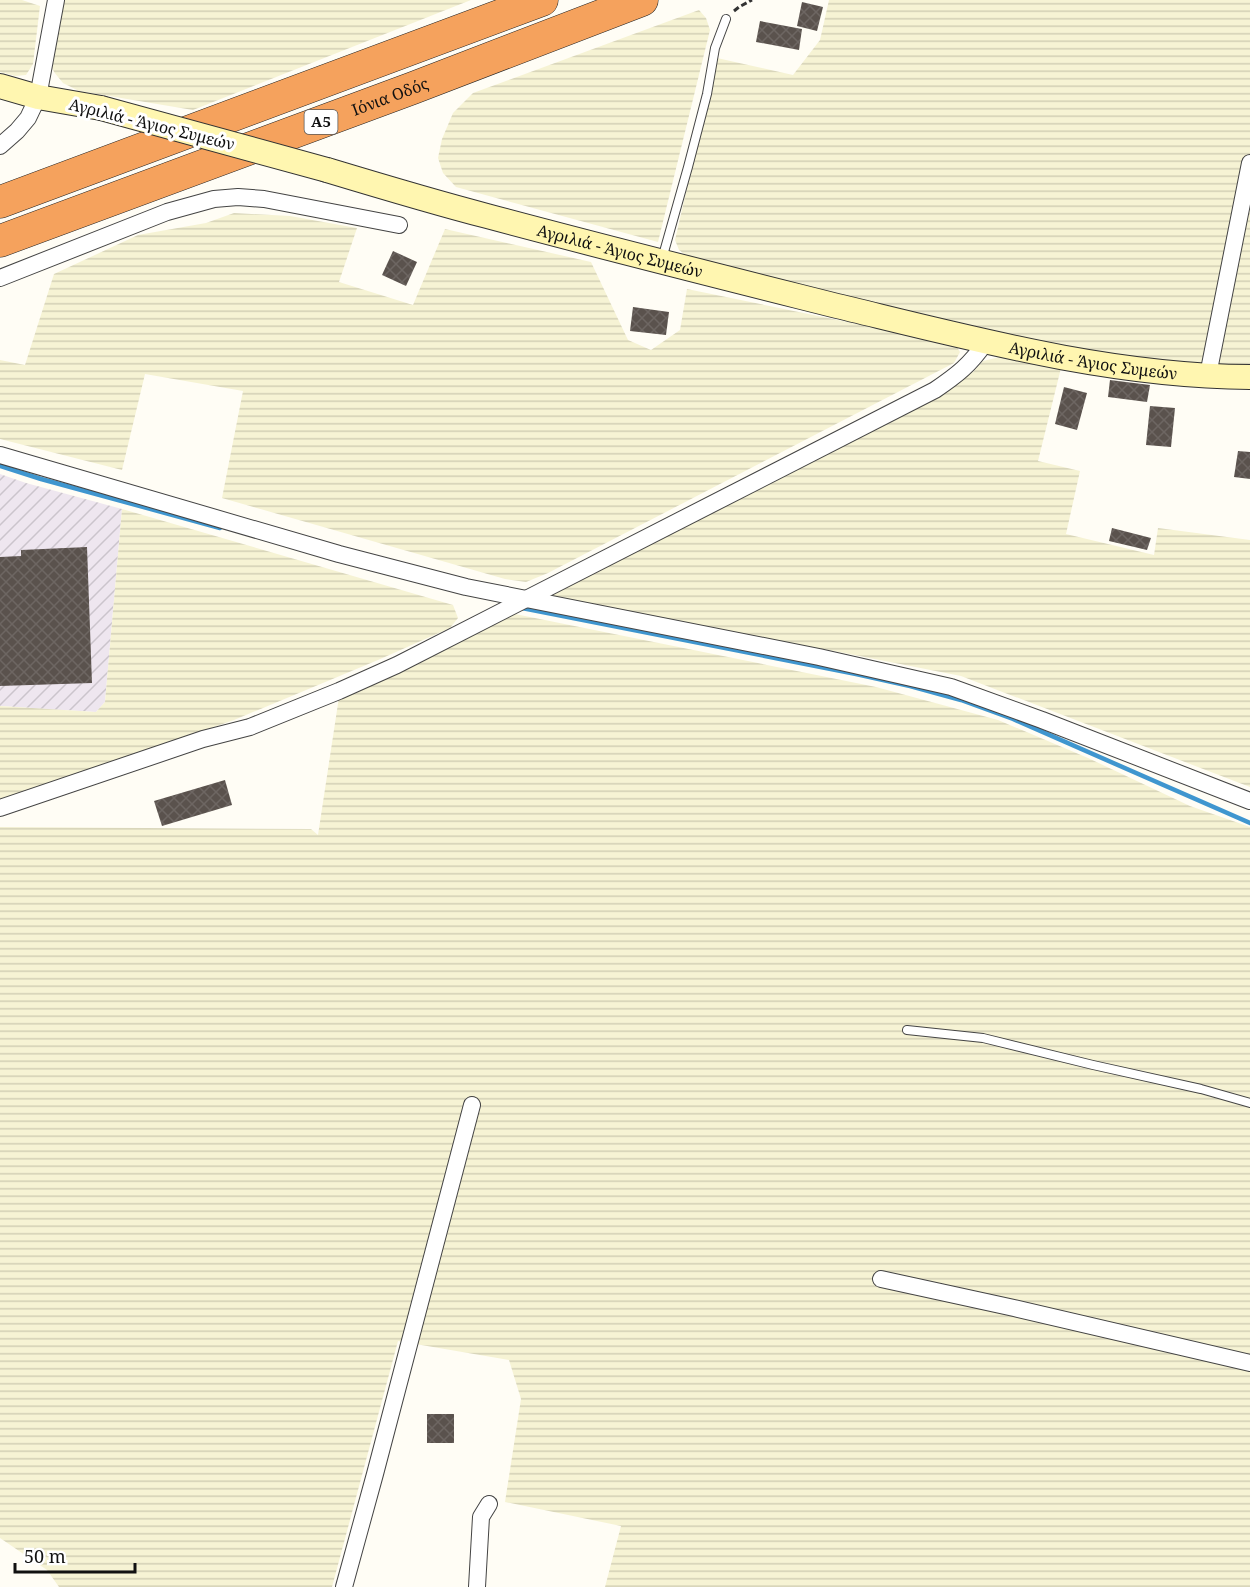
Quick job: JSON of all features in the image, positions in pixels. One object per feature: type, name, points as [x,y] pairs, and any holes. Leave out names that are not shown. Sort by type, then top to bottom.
[{"type":"highway","name":"Α5","points":[[0,202],[542,0]]},
{"type":"highway","name":"Ιόνια Οδός","points":[[0,241],[642,0]]},
{"type":"main road","name":"Αγριλιά - Άγιος Συμεών","points":[[0,86],[101,108],[485,216],[985,343],[1068,359],[1151,370],[1250,376]]},
{"type":"street","points":[[0,146],[28,118],[38,96],[56,0]]},
{"type":"street","points":[[1208,375],[1250,163]]},
{"type":"street","points":[[0,278],[167,212],[214,199],[238,197],[264,199],[399,225]]},
{"type":"street","points":[[0,808],[203,739],[250,727],[397,665],[935,390],[961,372],[985,343]]},
{"type":"street","points":[[0,455],[339,554],[466,587],[819,657],[951,687],[1250,801]]},
{"type":"street","points":[[344,1587],[472,1105]]},
{"type":"street","points":[[881,1280],[1014,1308],[1250,1363]]},
{"type":"street","points":[[477,1587],[481,1517],[489,1504]]},
{"type":"lane","points":[[661,262],[707,94],[715,48],[726,19]]},
{"type":"lane","points":[[907,1030],[983,1038],[1201,1089],[1250,1103]]},
{"type":"path","points":[[726,19],[739,7],[752,0]]},
{"type":"shaded area","points":[[0,0],[22,0],[40,6],[33,64],[26,75],[15,76],[0,72]]},
{"type":"shaded area","points":[[63,0],[471,0],[193,110],[79,91],[63,83],[49,61]]},
{"type":"shaded area","points":[[829,0],[1250,0],[1250,367],[1069,352],[688,257],[679,250],[675,240],[717,58],[793,75],[820,40]]},
{"type":"shaded area","points":[[699,10],[706,18],[710,30],[658,242],[456,187],[443,173],[438,158],[442,139],[453,113],[473,93]]},
{"type":"shaded area","points":[[234,213],[290,216],[357,228],[339,282],[413,305],[445,229],[591,262],[628,340],[651,350],[680,330],[687,289],[955,344],[960,352],[954,363],[548,573],[526,582],[505,579],[222,498],[243,391],[145,374],[122,470],[0,439],[0,360],[25,365],[54,274],[138,235],[206,223]]},
{"type":"shaded area","points":[[1000,357],[1061,368],[1038,461],[1080,471],[1066,534],[1154,555],[1158,528],[1250,540],[1250,787],[961,676],[554,601],[550,594],[946,389],[973,372],[983,361]]},
{"type":"shaded area","points":[[0,474],[122,509],[105,702],[96,712],[0,706]]},
{"type":"shaded area","points":[[122,509],[453,605],[458,618],[450,628],[234,720],[0,801],[0,706],[96,712],[105,702]]},
{"type":"shaded area","points":[[515,614],[876,687],[998,720],[1088,758],[1190,806],[1250,827],[1250,1587],[605,1587],[621,1526],[505,1502],[521,1399],[509,1360],[398,1341],[332,1587],[59,1587],[47,1570],[0,1538],[0,827],[311,829],[318,835],[339,697]]},
{"type":"building","points":[[802,2],[823,7],[817,31],[797,26]]},
{"type":"building","points":[[760,21],[802,29],[799,50],[756,42]]},
{"type":"building","points":[[393,251],[417,262],[406,286],[382,275]]},
{"type":"building","points":[[633,307],[669,312],[666,335],[630,331]]},
{"type":"building","points":[[1110,380],[1150,385],[1147,402],[1108,397]]},
{"type":"building","points":[[1064,387],[1087,393],[1077,430],[1055,424]]},
{"type":"building","points":[[1150,406],[1175,408],[1171,447],[1146,445]]},
{"type":"building","points":[[1238,451],[1250,452],[1250,479],[1234,477]]},
{"type":"building","points":[[1112,528],[1151,538],[1147,550],[1109,541]]},
{"type":"building","points":[[87,547],[92,683],[0,686],[0,557],[21,556],[21,550]]},
{"type":"building","points":[[225,780],[232,805],[162,826],[154,801]]},
{"type":"building","points":[[427,1414],[454,1414],[454,1443],[427,1443]]},
{"type":"waterway","points":[[0,466],[220,528]]},
{"type":"waterway","points":[[522,608],[856,674],[961,700],[1013,719],[1250,823]]}]
